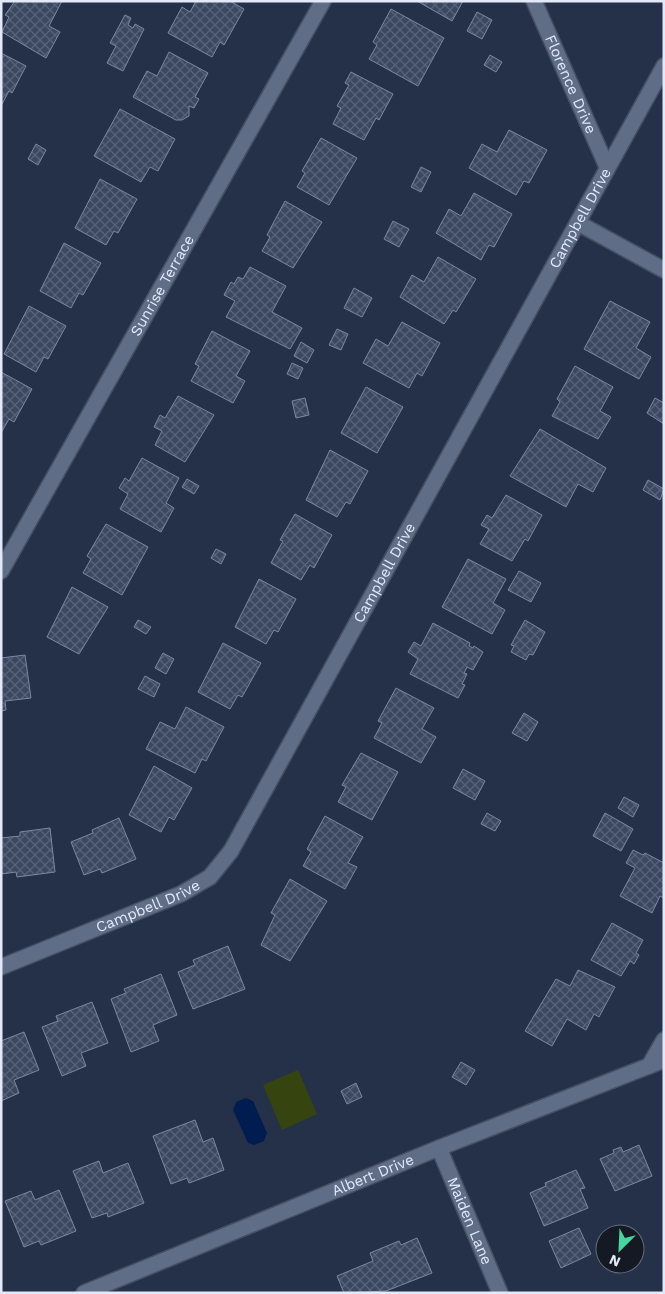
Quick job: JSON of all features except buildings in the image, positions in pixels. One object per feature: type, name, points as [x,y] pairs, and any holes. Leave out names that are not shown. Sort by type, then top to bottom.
[{"type":"street","name":"Sunrise Terrace","points":[[1,571],[323,1]]},
{"type":"street","name":"Florence Drive","points":[[534,1],[607,167]]},
{"type":"street","name":"Campbell Drive","points":[[1,967],[181,894],[210,877],[231,851],[664,66]]},
{"type":"street","points":[[578,223],[664,270]]},
{"type":"street","points":[[649,1066],[664,1040]]},
{"type":"street","name":"Albert Drive","points":[[84,1293],[439,1148],[664,1060]]},
{"type":"street","name":"Maiden Lane","points":[[439,1148],[500,1293]]},
{"type":"green space","points":[[298,1070],[317,1114],[282,1130],[263,1085]]},
{"type":"water","points":[[246,1098],[253,1101],[267,1133],[264,1141],[254,1145],[248,1143],[233,1110],[236,1102]]}]
